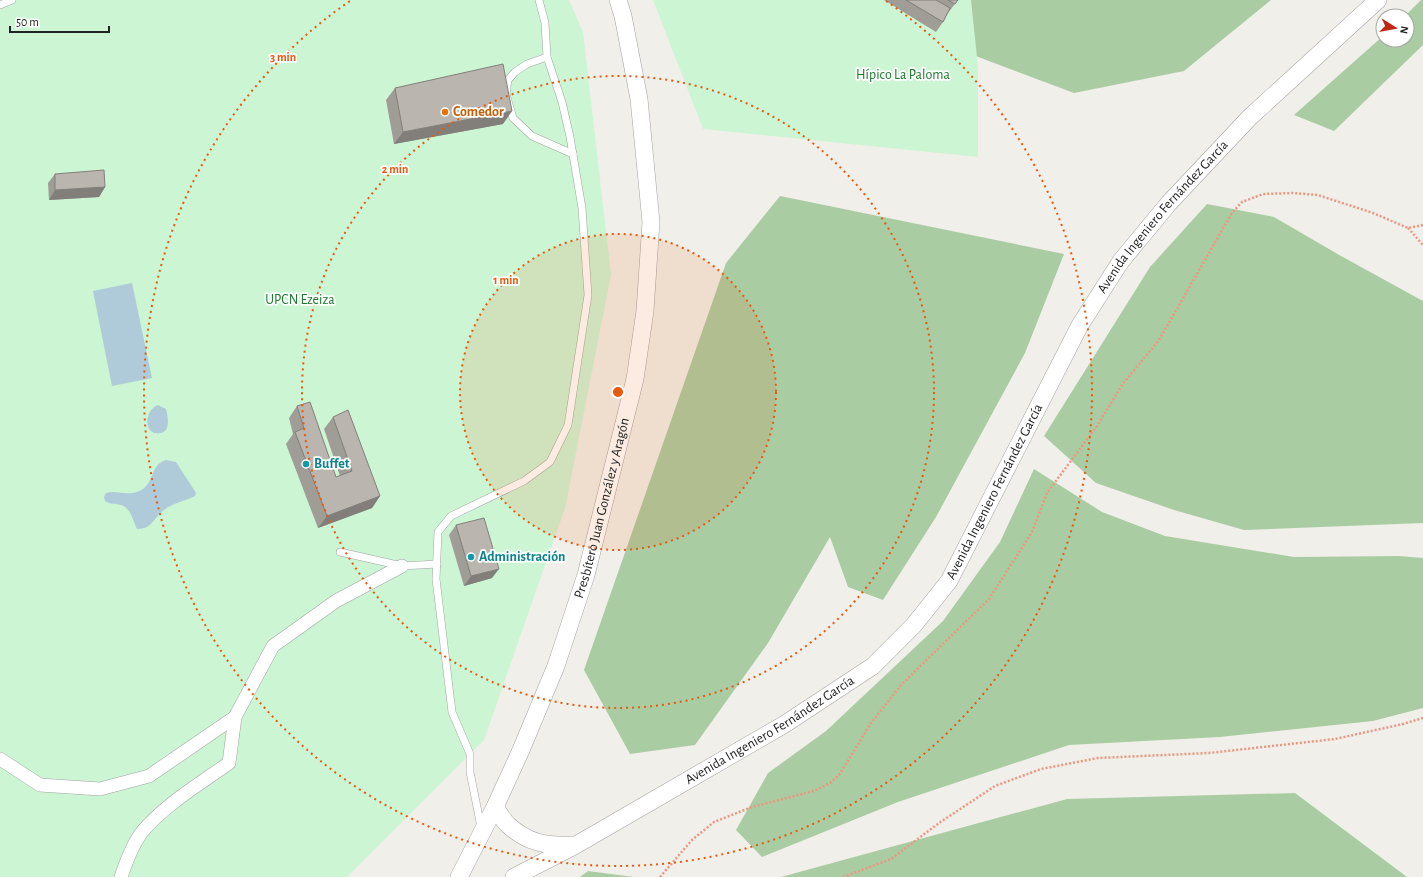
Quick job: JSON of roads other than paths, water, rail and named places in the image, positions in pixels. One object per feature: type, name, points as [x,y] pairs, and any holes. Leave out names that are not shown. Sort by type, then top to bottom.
[{"type":"street","name":"Presbítero Juan González y Aragón","points":[[459,877],[495,807],[556,666],[586,575],[635,379],[646,311],[651,222],[639,99],[623,16],[618,0]]},
{"type":"street","name":"Avenida Ingeniero Fernández García","points":[[514,877],[576,845],[785,724],[873,666],[914,625],[949,581],[1080,325],[1121,262],[1169,203],[1250,117],[1378,0]]},
{"type":"street","points":[[121,877],[127,858],[141,833],[158,815],[229,763],[235,717],[273,646],[336,601],[402,566]]},
{"type":"street","points":[[0,759],[40,785],[100,788],[150,776],[235,717]]},
{"type":"street","points":[[495,807],[508,824],[528,838],[551,846],[576,845]]},
{"type":"lane","points":[[0,5],[12,0]]},
{"type":"lane","points":[[482,834],[470,772],[470,754],[452,712],[436,579],[438,532],[451,516],[524,482],[550,462],[568,425],[588,295],[582,208],[562,102],[547,57],[545,23],[539,0]]},
{"type":"lane","points":[[547,57],[527,64],[515,72],[508,80],[506,94],[513,118],[532,136],[573,154]]},
{"type":"lane","points":[[340,552],[402,566],[437,564]]},
{"type":"water","points":[[132,283],[152,378],[112,386],[93,291]]},
{"type":"water","points":[[158,405],[166,409],[168,424],[166,430],[163,432],[154,433],[148,427],[147,422],[151,410]]},
{"type":"water","points":[[166,460],[176,462],[196,493],[195,496],[175,504],[160,513],[150,525],[142,529],[137,529],[127,509],[121,505],[105,501],[104,497],[106,493],[111,492],[138,492],[147,486],[155,469],[161,462]]},
{"type":"place","name":"Comedor","points":[[445,112]]},
{"type":"place","name":"Buffet","points":[[306,464]]},
{"type":"place","name":"Administración","points":[[471,557]]},
{"type":"park label","name":"Hípico La Paloma","points":[[903,75]]},
{"type":"park label","name":"UPCN Ezeiza","points":[[300,300]]}]
